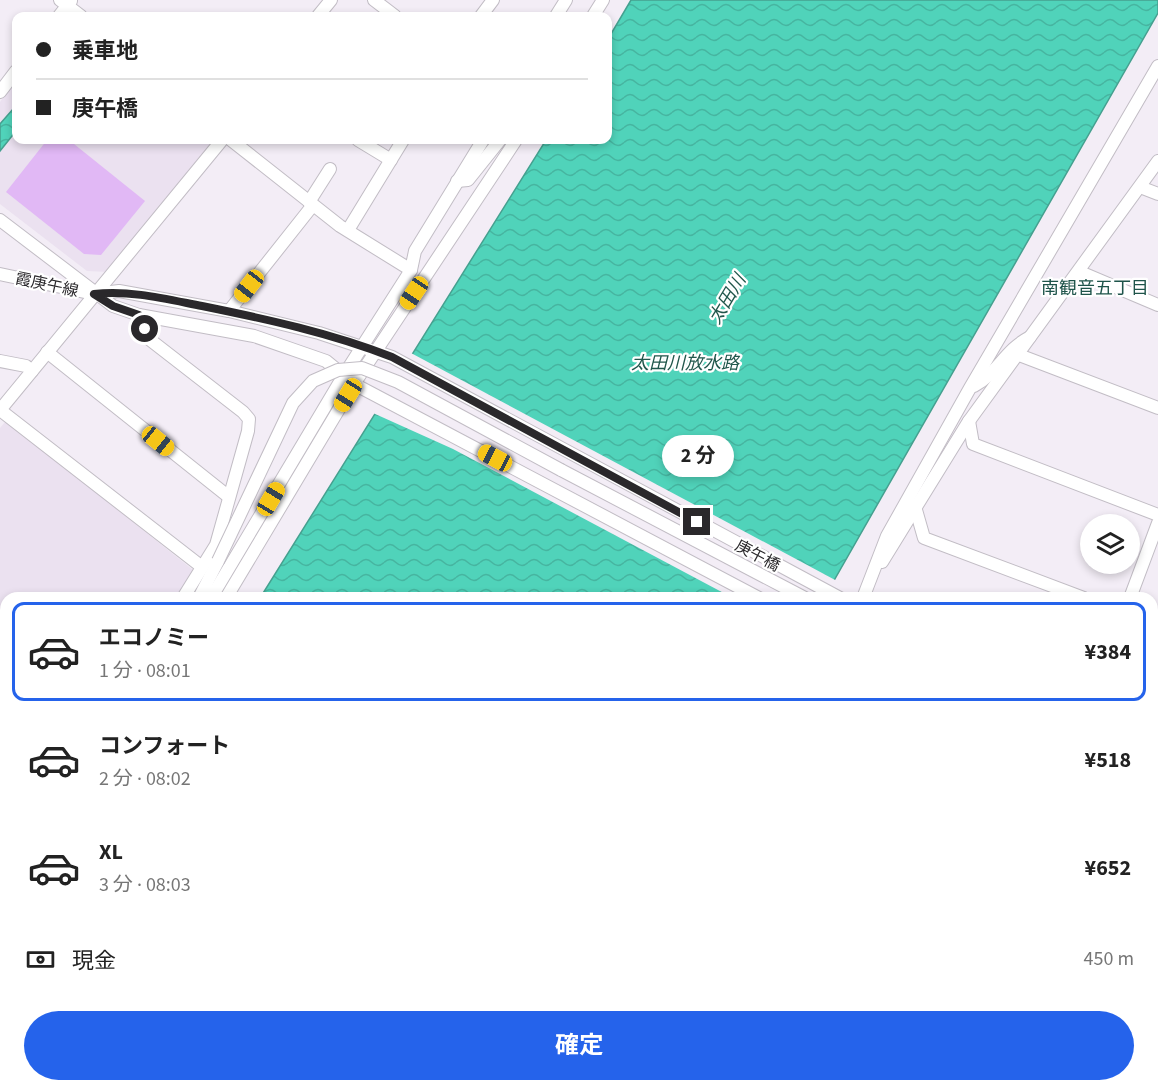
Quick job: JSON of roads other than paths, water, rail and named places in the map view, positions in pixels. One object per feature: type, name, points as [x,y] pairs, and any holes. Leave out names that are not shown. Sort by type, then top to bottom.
[{"type":"street","points":[[321,12],[331,0]]},
{"type":"street","points":[[374,0],[390,12]]},
{"type":"street","points":[[866,592],[887,536],[970,388],[1158,66]]},
{"type":"street","points":[[0,92],[12,76]]},
{"type":"street","points":[[202,567],[0,410],[219,144]]},
{"type":"street","points":[[236,144],[311,204],[411,270]]},
{"type":"street","points":[[365,144],[391,160]]},
{"type":"street","points":[[348,230],[401,144]]},
{"type":"street","points":[[215,592],[344,375],[411,270],[415,251],[480,144]]},
{"type":"street","points":[[457,181],[468,180],[497,144]]},
{"type":"street","points":[[230,592],[354,384],[513,144]]},
{"type":"street","points":[[874,573],[916,510],[969,421],[1080,272],[1158,161]]},
{"type":"street","points":[[229,311],[311,204],[330,169]]},
{"type":"street","points":[[1140,187],[1158,194]]},
{"type":"street","points":[[0,220],[94,294],[113,306],[139,315],[254,336],[326,361],[354,384],[748,592]]},
{"type":"street","points":[[1080,272],[1158,305]]},
{"type":"street","name":"霞庚午線","points":[[0,274],[94,294]]},
{"type":"street","name":"庚午橋","points":[[94,294],[119,291],[229,311],[364,346],[392,357],[829,592]]},
{"type":"street","points":[[139,315],[149,339],[249,419],[216,544],[187,592]]},
{"type":"street","points":[[970,388],[983,381],[1014,345],[1033,335]]},
{"type":"street","points":[[344,375],[376,351]]},
{"type":"street","points":[[47,352],[229,497]]},
{"type":"street","points":[[1019,355],[1158,408]]},
{"type":"street","points":[[0,361],[26,366],[32,371]]},
{"type":"street","points":[[202,592],[293,403],[302,391],[324,375],[338,370],[362,368],[398,382],[794,592]]},
{"type":"street","points":[[969,421],[973,444],[1158,515]]},
{"type":"street","points":[[916,510],[924,538],[1067,592]]},
{"type":"street","points":[[1132,592],[1158,523]]},
{"type":"water","name":"太田川放水路","points":[[631,0],[1158,0],[1158,13],[827,592],[264,592],[544,144],[612,144],[612,32]]},
{"type":"water","points":[[12,110],[12,136],[0,151],[0,124]]},
{"type":"district","name":"南観音五丁目","points":[[1095,288]]},
{"type":"water label","name":"太田川","points":[[727,299]]}]
